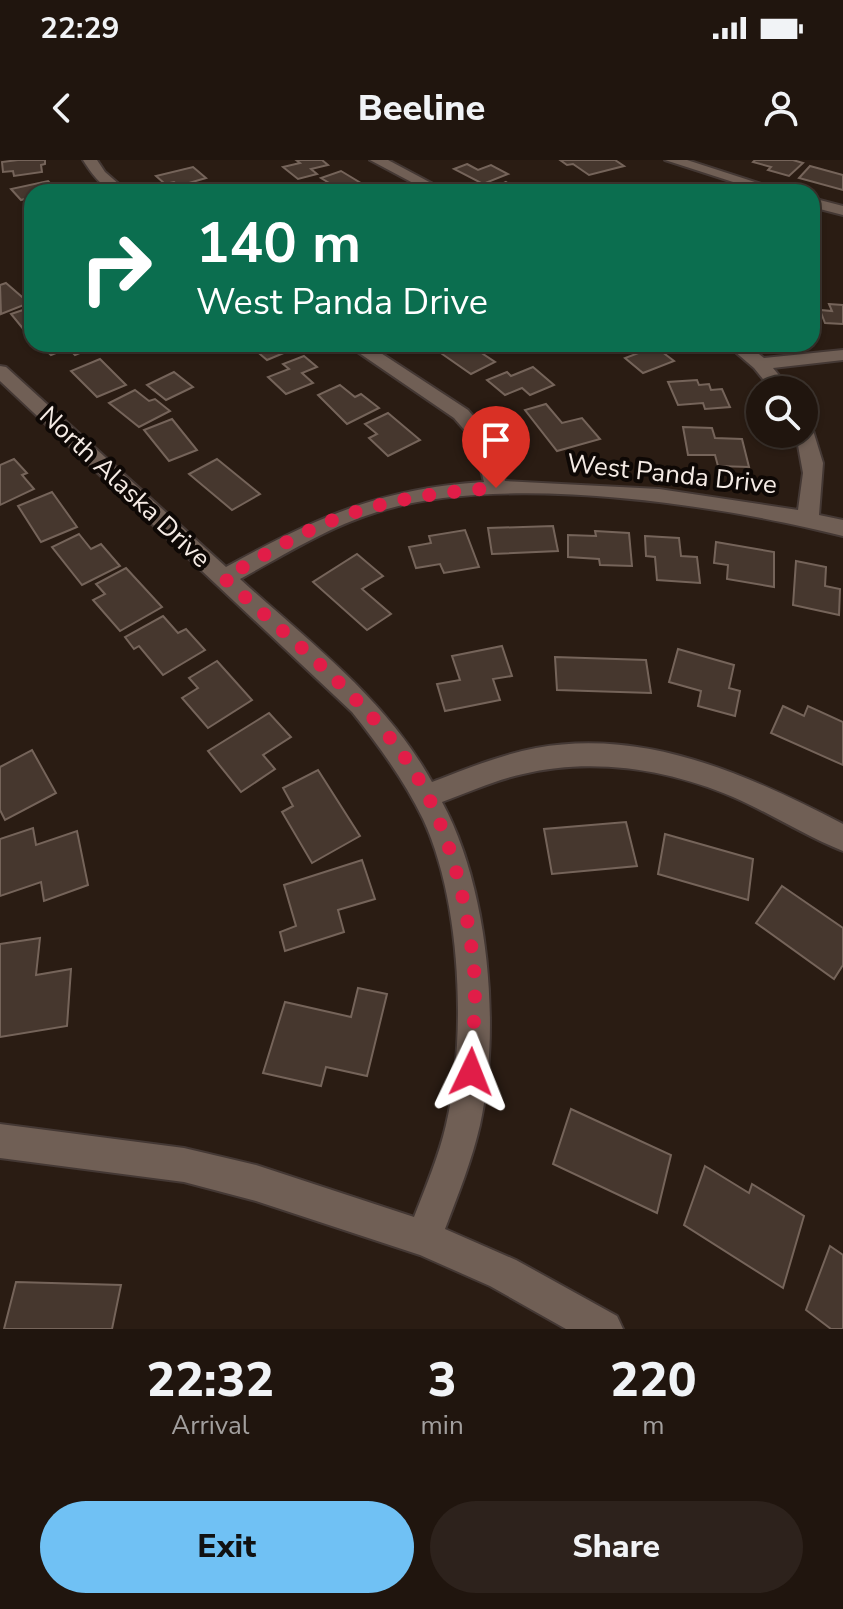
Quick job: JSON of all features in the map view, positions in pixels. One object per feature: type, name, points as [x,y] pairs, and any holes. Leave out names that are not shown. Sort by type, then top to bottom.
[{"type":"street","points":[[90,160],[100,175],[111,184]]},
{"type":"street","points":[[377,160],[425,184]]},
{"type":"street","points":[[672,160],[752,184]]},
{"type":"street","points":[[820,204],[843,211]]},
{"type":"street","points":[[367,352],[461,414],[483,439],[496,488]]},
{"type":"street","points":[[745,352],[770,376]]},
{"type":"street","points":[[760,364],[843,355]]},
{"type":"street","name":"North Alaska Drive","points":[[0,371],[361,705],[395,743],[427,796],[446,838],[465,906],[474,972],[471,1072],[461,1133],[424,1238]]},
{"type":"street","points":[[807,519],[815,478],[812,448]]},
{"type":"street","name":"West Panda Drive","points":[[224,578],[299,536],[375,505],[451,491],[496,488],[689,499],[843,528]]},
{"type":"street","points":[[427,796],[506,767],[554,757],[622,754],[656,758],[719,778],[843,838]]},
{"type":"street","points":[[0,1141],[184,1165],[256,1183],[424,1238],[503,1273],[604,1329]]},
{"type":"building","points":[[45,160],[45,164],[41,165],[42,172],[14,176],[13,171],[3,172],[2,162]]},
{"type":"building","points":[[296,160],[322,160],[328,165],[311,169],[317,174],[298,179],[283,167],[300,163]]},
{"type":"building","points":[[560,160],[615,160],[624,166],[589,175],[573,164],[567,165]]},
{"type":"building","points":[[753,162],[803,163],[789,176],[768,170],[771,167]]},
{"type":"building","points":[[467,164],[478,170],[491,165],[508,174],[483,184],[454,169]]},
{"type":"building","points":[[810,166],[843,175],[843,190],[799,178]]},
{"type":"building","points":[[193,167],[206,178],[186,184],[165,184],[156,176]]},
{"type":"building","points":[[341,171],[362,184],[331,184],[321,178]]},
{"type":"building","points":[[24,186],[24,199],[21,200],[11,189]]},
{"type":"building","points":[[6,283],[24,299],[24,305],[1,314],[0,285]]},
{"type":"building","points":[[829,304],[843,305],[843,324],[825,323],[820,310],[832,311]]},
{"type":"building","points":[[24,310],[24,330],[11,314]]},
{"type":"building","points":[[258,352],[286,352],[267,360]]},
{"type":"building","points":[[439,352],[480,352],[495,362],[471,374]]},
{"type":"building","points":[[641,352],[662,352],[674,361],[643,373],[625,358]]},
{"type":"building","points":[[304,356],[317,367],[302,373],[313,383],[286,394],[268,377],[289,369],[283,364]]},
{"type":"building","points":[[100,359],[126,385],[97,397],[71,371]]},
{"type":"building","points":[[533,367],[554,385],[530,395],[522,388],[505,395],[487,380],[507,372],[511,376]]},
{"type":"building","points":[[174,372],[193,387],[166,400],[147,385]]},
{"type":"building","points":[[697,380],[699,385],[709,384],[711,390],[722,389],[730,407],[705,409],[703,403],[678,405],[668,382]]},
{"type":"building","points":[[340,385],[355,397],[361,394],[379,408],[347,424],[318,395]]},
{"type":"building","points":[[135,390],[149,401],[155,399],[170,411],[139,427],[109,403]]},
{"type":"building","points":[[546,404],[562,423],[582,418],[600,439],[557,451],[525,410]]},
{"type":"building","points":[[388,413],[420,440],[388,456],[369,438],[377,434],[365,424]]},
{"type":"building","points":[[172,419],[197,450],[169,461],[144,430]]},
{"type":"building","points":[[683,427],[712,428],[715,438],[742,439],[749,467],[718,466],[715,455],[688,455]]},
{"type":"building","points":[[14,459],[27,473],[22,475],[34,489],[0,505],[0,465]]},
{"type":"building","points":[[217,459],[260,494],[232,510],[189,474]]},
{"type":"building","points":[[52,492],[77,527],[41,542],[18,506]]},
{"type":"building","points":[[553,526],[558,551],[492,554],[488,528]]},
{"type":"building","points":[[465,530],[479,567],[444,573],[440,564],[416,568],[409,547],[431,543],[429,536]]},
{"type":"building","points":[[595,531],[629,533],[632,566],[600,565],[599,559],[568,557],[568,535],[596,536]]},
{"type":"building","points":[[79,534],[91,549],[101,544],[120,566],[82,585],[52,547]]},
{"type":"building","points":[[645,536],[679,538],[681,556],[697,557],[700,583],[657,580],[655,557],[646,556]]},
{"type":"building","points":[[716,542],[774,552],[774,587],[727,579],[728,565],[714,563]]},
{"type":"building","points":[[357,554],[383,576],[362,589],[391,614],[367,630],[313,582]]},
{"type":"building","points":[[796,561],[826,567],[825,586],[840,589],[839,615],[793,605]]},
{"type":"building","points":[[126,568],[162,607],[120,631],[93,600],[105,594],[96,584]]},
{"type":"building","points":[[163,616],[178,633],[186,629],[205,650],[163,675],[139,646],[134,649],[125,637]]},
{"type":"building","points":[[502,646],[512,676],[493,679],[500,700],[445,711],[437,684],[460,680],[452,656]]},
{"type":"building","points":[[678,649],[734,665],[729,688],[740,691],[735,716],[698,706],[701,691],[669,682]]},
{"type":"building","points":[[555,657],[646,660],[651,693],[557,690]]},
{"type":"building","points":[[217,661],[252,700],[208,728],[182,698],[198,688],[189,678]]},
{"type":"building","points":[[783,706],[804,716],[808,706],[843,722],[843,765],[771,733]]},
{"type":"building","points":[[269,713],[291,737],[263,755],[275,769],[241,792],[208,751]]},
{"type":"building","points":[[32,750],[56,793],[5,820],[0,810],[0,767]]},
{"type":"building","points":[[318,770],[360,836],[312,863],[282,812],[293,806],[283,788]]},
{"type":"building","points":[[626,822],[637,866],[552,874],[544,829]]},
{"type":"building","points":[[33,828],[36,845],[77,831],[88,885],[44,901],[41,882],[0,896],[0,839]]},
{"type":"building","points":[[665,834],[753,859],[748,900],[658,874]]},
{"type":"building","points":[[362,860],[375,899],[338,910],[344,932],[285,951],[280,932],[296,926],[284,885]]},
{"type":"building","points":[[782,886],[843,928],[843,965],[834,979],[756,923]]},
{"type":"building","points":[[40,938],[36,975],[71,969],[67,1026],[0,1037],[0,944]]},
{"type":"building","points":[[358,988],[387,994],[367,1076],[326,1067],[321,1086],[263,1073],[285,1002],[351,1017]]},
{"type":"building","points":[[571,1109],[671,1155],[657,1213],[553,1164]]},
{"type":"building","points":[[705,1166],[749,1193],[752,1184],[804,1216],[783,1288],[684,1225]]},
{"type":"building","points":[[830,1246],[843,1255],[843,1329],[831,1329],[806,1310]]},
{"type":"building","points":[[16,1282],[121,1285],[112,1329],[4,1329]]},
{"type":"route","points":[[471,1072],[474,972],[465,906],[446,838],[427,796],[395,743],[361,705],[224,578],[299,536],[375,505],[451,491],[496,488]]}]
